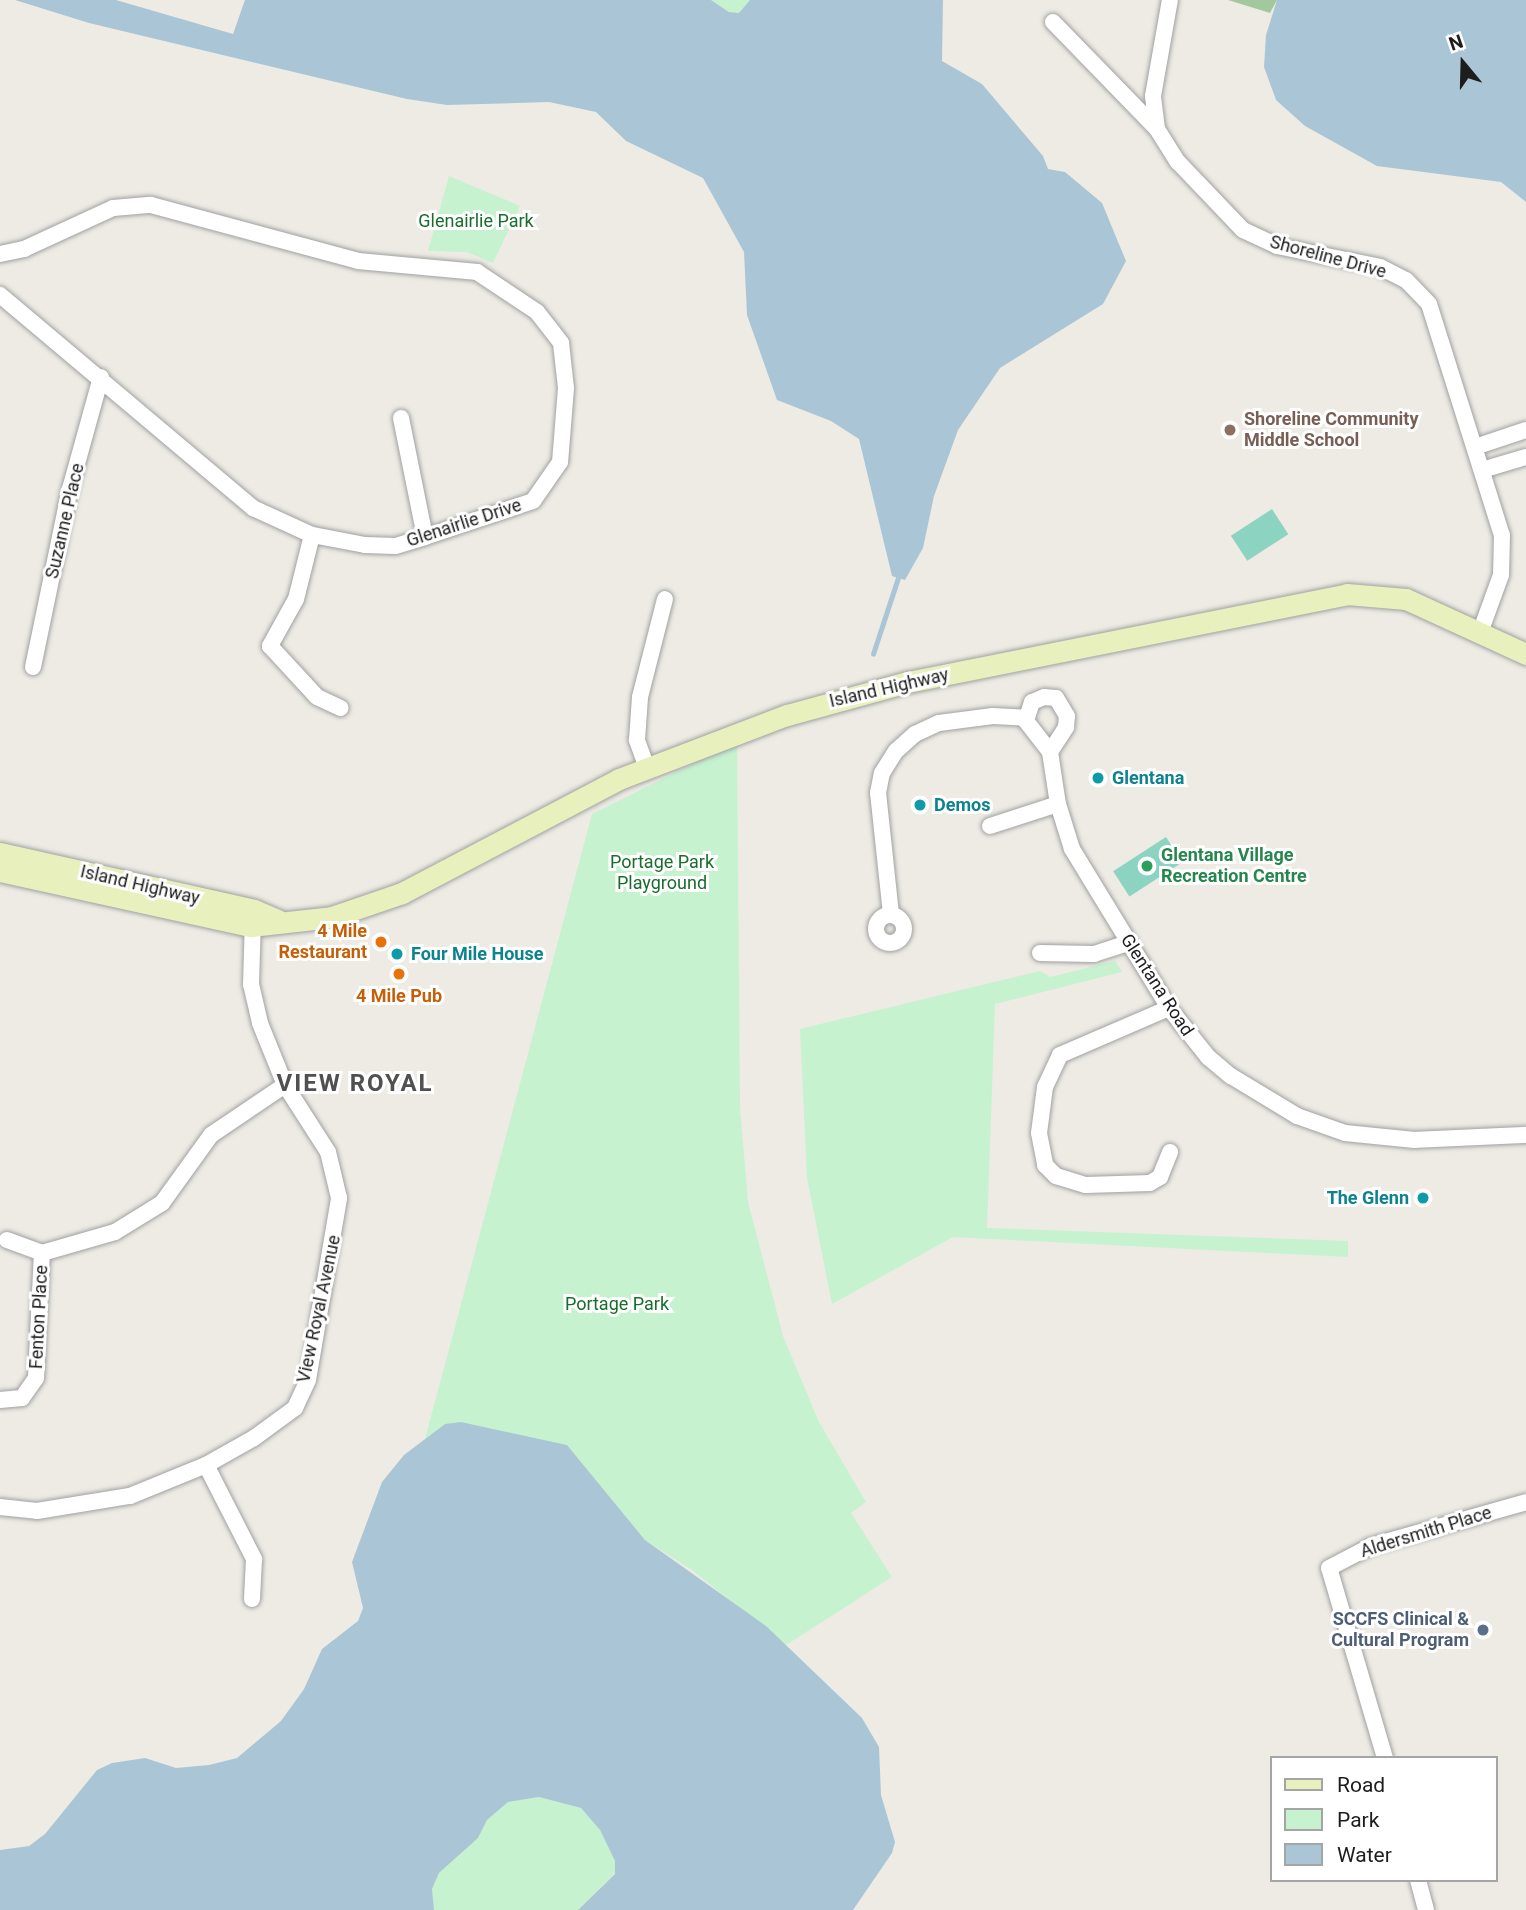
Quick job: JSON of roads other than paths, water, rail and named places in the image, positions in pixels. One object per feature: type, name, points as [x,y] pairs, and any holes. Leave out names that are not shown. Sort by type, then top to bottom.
[{"type":"main road","name":"Island Highway","points":[[0,871],[252,918],[278,920],[332,917],[377,903],[647,768],[847,696],[1347,594],[1406,599],[1481,630],[1526,653]]},
{"type":"main road","name":"Island Highway","points":[[0,853],[252,918]]},
{"type":"street","points":[[1157,129],[1153,96],[1170,0]]},
{"type":"street","name":"Shoreline Drive","points":[[1054,22],[1157,129],[1178,162],[1243,230],[1277,246],[1380,267],[1414,288],[1436,317],[1502,534],[1501,575],[1481,630]]},
{"type":"street","name":"Glenairlie Drive","points":[[0,254],[24,249],[113,208],[151,205],[358,261],[461,267],[500,283],[537,312],[561,343],[566,387],[560,462],[533,501],[425,537],[395,545],[365,545],[312,535],[253,508],[101,377],[0,295]]},
{"type":"street","name":"Suzanne Place","points":[[33,667],[70,489],[101,377]]},
{"type":"street","points":[[401,418],[425,537]]},
{"type":"street","points":[[1475,447],[1526,430]]},
{"type":"street","points":[[1482,470],[1526,457]]},
{"type":"street","points":[[312,535],[296,599],[271,646],[317,697],[341,708]]},
{"type":"street","points":[[647,768],[637,740],[640,697],[665,599]]},
{"type":"street","points":[[1044,697],[1064,705],[1066,727],[1050,752],[1032,735],[1026,718],[1032,702],[1044,697]]},
{"type":"street","points":[[891,914],[878,793],[882,773],[896,751],[915,734],[939,723],[993,716],[1026,718]]},
{"type":"street","name":"Glentana Road","points":[[1050,752],[1058,804],[1073,849],[1169,1008],[1208,1057],[1231,1076],[1268,1102],[1338,1131],[1415,1140],[1526,1135]]},
{"type":"street","points":[[990,826],[1058,804]]},
{"type":"street","name":"View Royal Avenue","points":[[0,1507],[37,1511],[130,1496],[206,1465],[254,1438],[295,1408],[308,1380],[339,1198],[328,1152],[285,1085],[253,994],[252,918]]},
{"type":"street","points":[[1040,953],[1094,954],[1128,943]]},
{"type":"street","points":[[1169,1008],[1060,1055],[1045,1087],[1039,1133],[1045,1165],[1056,1176],[1086,1185],[1150,1183],[1160,1177],[1170,1152]]},
{"type":"street","points":[[7,1240],[42,1252],[115,1232],[162,1203],[211,1135],[285,1085]]},
{"type":"street","name":"Fenton Place","points":[[0,1400],[22,1398],[36,1378],[42,1252]]},
{"type":"street","points":[[206,1465],[254,1559],[252,1599]]},
{"type":"street","name":"Aldersmith Place","points":[[1383,1756],[1329,1568],[1371,1546],[1526,1502]]},
{"type":"street","points":[[1419,1882],[1426,1910]]},
{"type":"water","points":[[15,0],[116,0],[233,34],[245,0],[711,0],[729,12],[739,13],[750,0],[943,0],[942,61],[982,84],[1043,156],[1048,169],[1065,172],[1102,203],[1126,261],[1103,304],[1000,368],[958,430],[934,496],[923,548],[905,580],[892,576],[859,439],[831,421],[777,400],[747,315],[744,252],[703,178],[626,141],[596,112],[549,102],[447,105],[407,99],[89,23]]},
{"type":"water","points":[[1277,0],[1526,0],[1526,202],[1501,182],[1377,166],[1305,126],[1276,100],[1264,67],[1266,35]]},
{"type":"water","points":[[461,1422],[567,1445],[645,1540],[766,1626],[862,1718],[879,1747],[881,1795],[895,1842],[892,1853],[853,1910],[578,1910],[615,1874],[615,1861],[600,1830],[581,1808],[539,1797],[508,1802],[487,1820],[478,1838],[439,1873],[432,1889],[434,1910],[0,1910],[0,1850],[29,1846],[45,1834],[97,1770],[112,1763],[145,1758],[176,1768],[209,1765],[237,1758],[281,1721],[304,1689],[322,1649],[358,1621],[363,1608],[352,1562],[382,1482],[404,1455],[445,1424]]},
{"type":"waterway","points":[[873,654],[900,572]]},
{"type":"place","name":"Shoreline Community Middle School","points":[[1230,430]]},
{"type":"place","name":"Glentana","points":[[1098,778]]},
{"type":"place","name":"Demos","points":[[920,805]]},
{"type":"place","name":"Glentana Village Recreation Centre","points":[[1147,866]]},
{"type":"place","name":"4 Mile Restaurant","points":[[381,942]]},
{"type":"place","name":"Four Mile House","points":[[397,954]]},
{"type":"place","name":"4 Mile Pub","points":[[399,974]]},
{"type":"place","name":"The Glenn","points":[[1423,1198]]},
{"type":"place","name":"SCCFS Clinical & Cultural Program","points":[[1483,1630]]},
{"type":"district","name":"VIEW ROYAL","points":[[355,1084]]},
{"type":"park label","name":"Glenairlie Park","points":[[476,221]]},
{"type":"park label","name":"Portage Park Playground","points":[[662,873]]},
{"type":"park label","name":"Portage Park","points":[[617,1304]]}]
